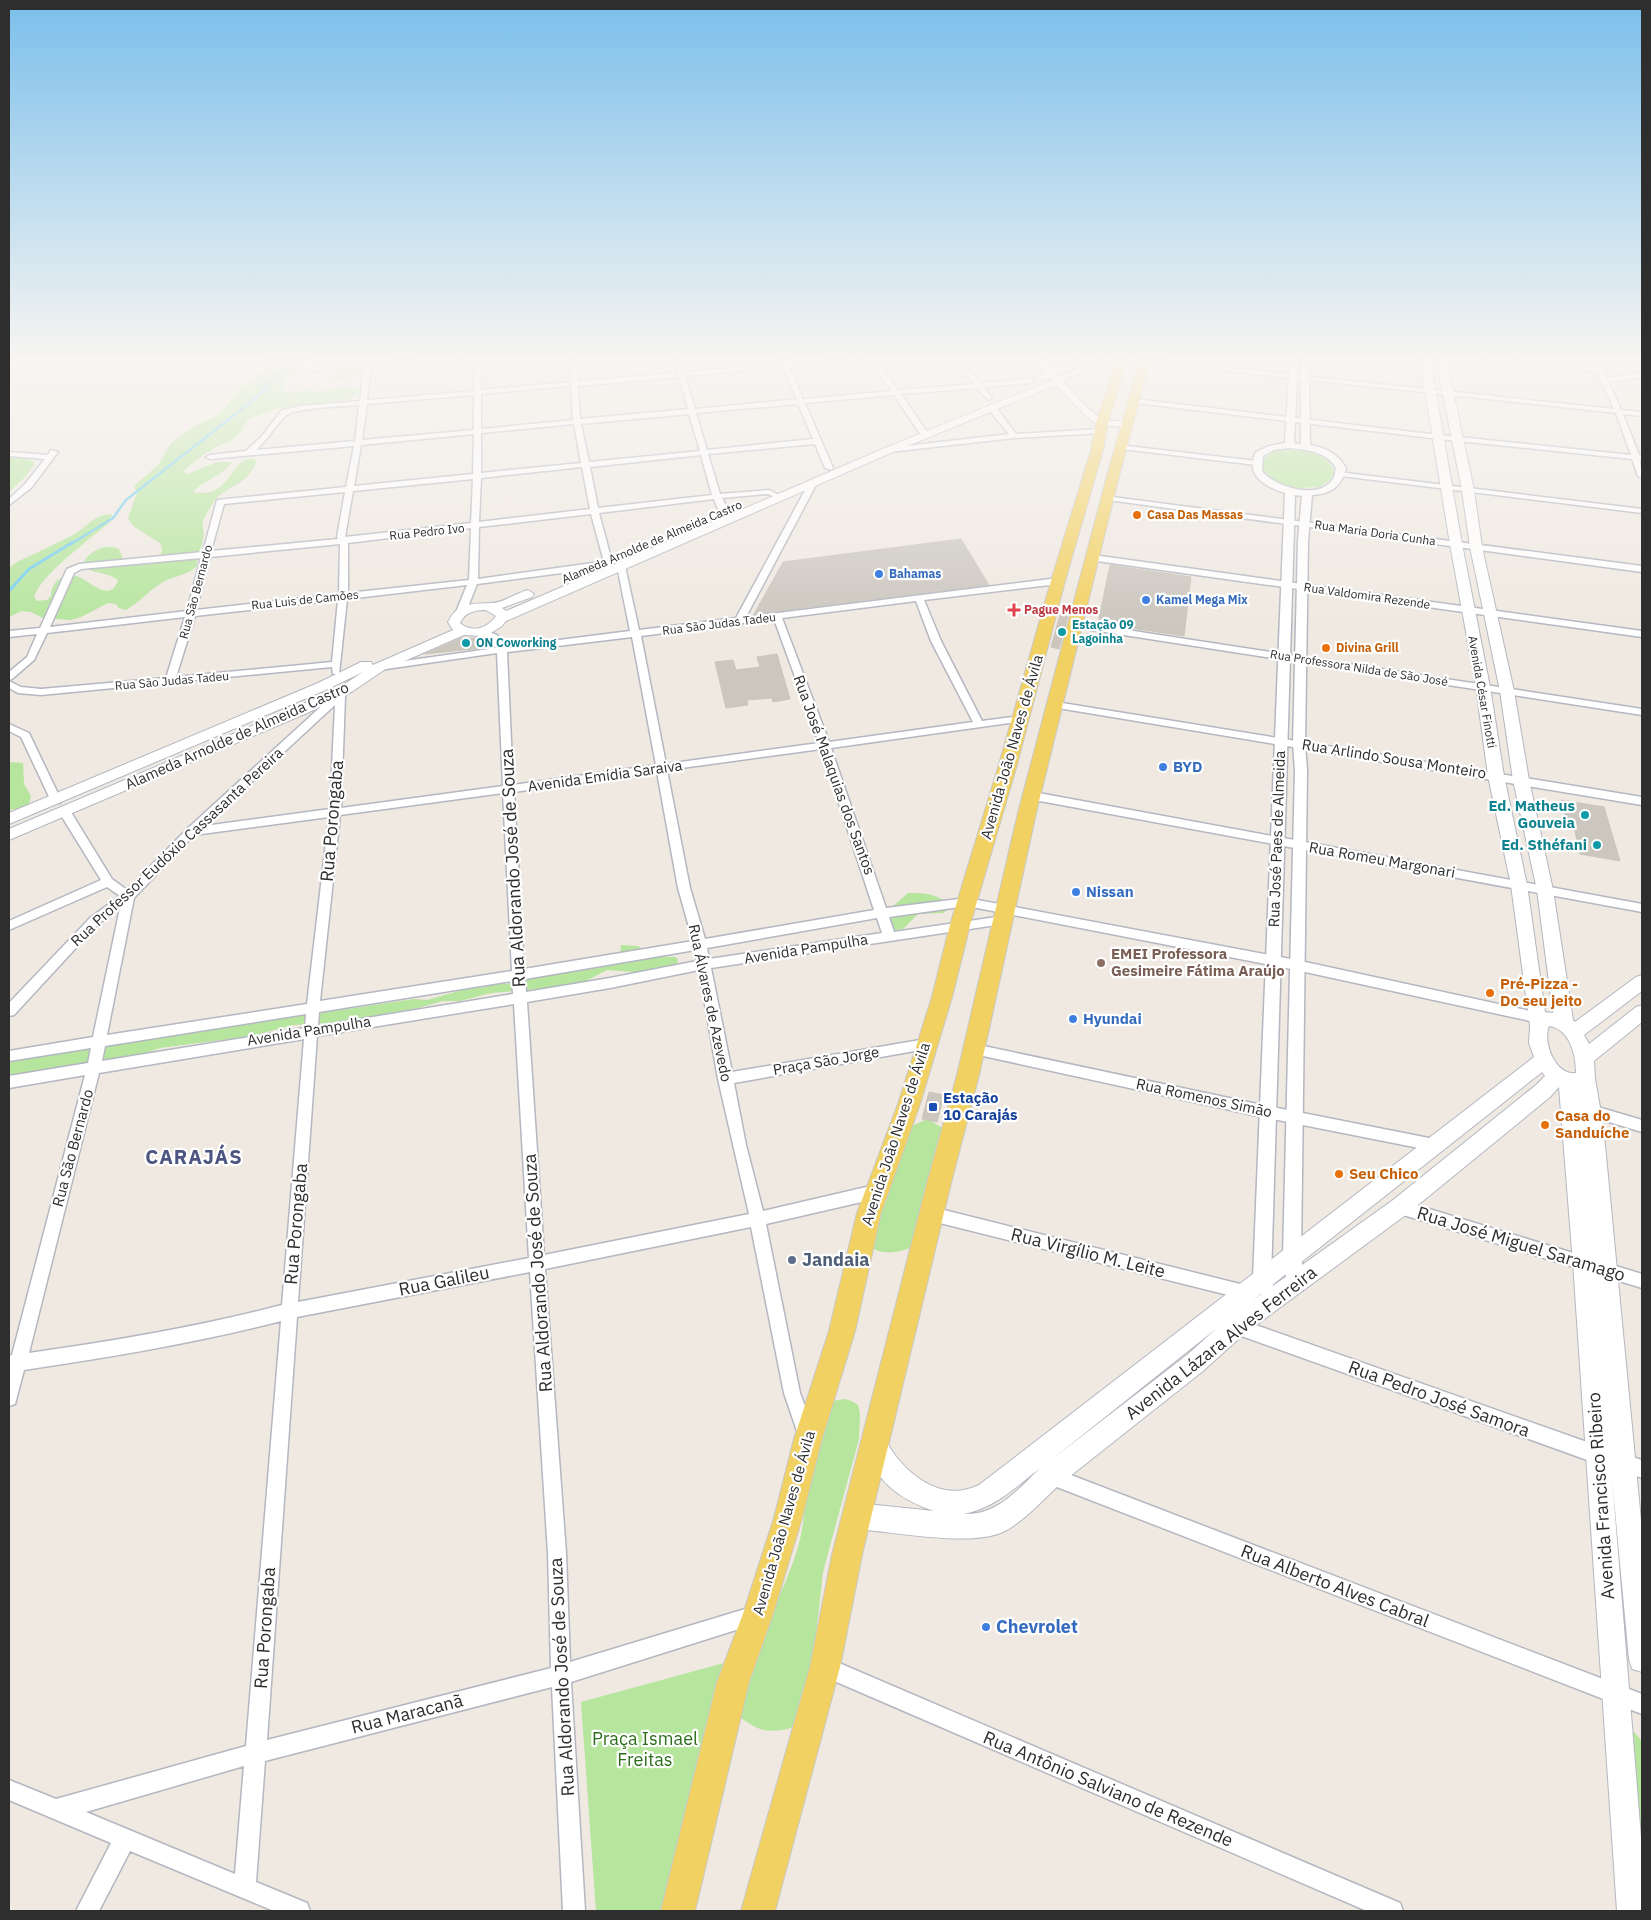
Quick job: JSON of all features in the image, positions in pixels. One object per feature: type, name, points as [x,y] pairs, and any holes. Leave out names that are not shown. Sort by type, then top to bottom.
[{"type":"main road","name":"Alameda Arnolde de Almeida Castro","points":[[492,624],[610,564],[774,495],[829,468],[878,449]]},
{"type":"main road","name":"Avenida João Naves de Ávila","points":[[678,1911],[733,1682],[758,1614],[788,1518],[808,1439],[842,1331],[869,1214],[909,1104],[942,997],[964,913],[1034,673],[1095,449]]},
{"type":"main road","name":"Avenida João Naves de Ávila","points":[[758,1911],[825,1667],[836,1608],[874,1444],[974,1049],[1004,914],[1075,625],[1122,449]]},
{"type":"main road","name":"Avenida César Finotti","points":[[1441,449],[1456,544],[1483,687],[1496,776],[1519,885],[1539,1021],[1537,1034],[1568,1071]]},
{"type":"main road","name":"Avenida César Finotti","points":[[1458,449],[1468,490],[1476,547],[1492,613],[1507,690],[1521,780],[1545,890],[1569,1028],[1568,1071]]},
{"type":"main road","name":"Alameda Arnolde de Almeida Castro","points":[[774,495],[813,483],[889,450]]},
{"type":"main road","name":"Alameda Arnolde de Almeida Castro","points":[[492,624],[610,564]]},
{"type":"main road","points":[[459,621],[478,606],[492,624]]},
{"type":"main road","name":"Alameda Arnolde de Almeida Castro","points":[[341,688],[380,668],[459,621]]},
{"type":"main road","name":"Alameda Arnolde de Almeida Castro","points":[[9,835],[61,806],[302,710],[459,621]]},
{"type":"main road","points":[[459,621],[492,624]]},
{"type":"main road","name":"Alameda Arnolde de Almeida Castro","points":[[9,819],[61,806]]},
{"type":"main road","points":[[1539,1021],[1569,1028],[1642,982]]},
{"type":"main road","name":"Avenida Lázara Alves Ferreira","points":[[874,1444],[886,1466],[895,1475],[917,1491],[946,1502],[963,1502],[985,1495],[1042,1467],[1195,1362],[1236,1326],[1400,1207],[1642,1012]]},
{"type":"main road","name":"Avenida Lázara Alves Ferreira","points":[[857,1516],[946,1526],[984,1526],[996,1522],[1008,1514],[1042,1467],[1253,1285],[1381,1188],[1434,1144],[1568,1071]]},
{"type":"main road","name":"Avenida Francisco Ribeiro","points":[[1568,1071],[1592,1111],[1598,1455],[1632,1911]]},
{"type":"main road","name":"Avenida Francisco Ribeiro","points":[[1568,1071],[1595,1267],[1632,1466],[1642,1659]]},
{"type":"street","points":[[249,453],[254,449]]},
{"type":"street","points":[[210,457],[297,449]]},
{"type":"street","name":"Rua Porongaba","points":[[245,1889],[313,1008],[335,813],[341,688],[337,664],[343,596],[344,541],[341,537],[357,449]]},
{"type":"street","points":[[459,621],[473,582],[477,449]]},
{"type":"street","name":"Rua Álvares de Azevedo","points":[[582,449],[595,512],[610,564],[635,634],[684,888],[700,945],[739,1145],[757,1217],[792,1393],[808,1439]]},
{"type":"street","points":[[703,449],[717,497],[726,515]]},
{"type":"street","points":[[350,490],[739,449]]},
{"type":"street","points":[[821,449],[829,468]]},
{"type":"street","points":[[889,450],[901,449]]},
{"type":"street","points":[[1135,449],[1256,463]]},
{"type":"street","points":[[1274,449],[1259,454],[1256,463],[1258,473],[1265,480],[1290,491],[1307,493],[1331,488],[1341,474],[1339,462],[1333,457],[1312,449]]},
{"type":"street","points":[[1554,449],[1639,457],[1642,476]]},
{"type":"street","points":[[9,454],[52,454],[28,486],[9,503]]},
{"type":"street","points":[[1341,474],[1642,511]]},
{"type":"street","points":[[739,621],[813,483]]},
{"type":"street","name":"Rua São Bernardo","points":[[170,682],[191,613],[220,502],[350,490]]},
{"type":"street","name":"Rua José Paes de Almeida","points":[[1267,1304],[1253,1285],[1267,1112],[1279,841],[1290,491]]},
{"type":"street","name":"Rua José Paes de Almeida","points":[[1296,1284],[1292,1256],[1301,770],[1299,744],[1304,524],[1307,493]]},
{"type":"street","name":"Rua Pedro Ivo","points":[[43,630],[70,571],[74,569],[474,527],[717,497],[774,495]]},
{"type":"street","name":"Rua Maria Doria Cunha","points":[[1108,498],[1642,569]]},
{"type":"street","name":"Rua Valdomira Rezende","points":[[1093,558],[1642,634]]},
{"type":"street","name":"Rua Luis de Camões","points":[[9,634],[473,582],[610,564]]},
{"type":"street","name":"Rua São Judas Tadeu","points":[[380,668],[502,650],[1058,581]]},
{"type":"street","points":[[470,592],[478,606]]},
{"type":"street","points":[[919,598],[936,641],[979,725]]},
{"type":"street","name":"Rua José Malaquias dos Santos","points":[[776,616],[825,745],[889,936]]},
{"type":"street","name":"Rua Aldorando José de Souza","points":[[492,624],[502,650],[514,924],[519,975],[557,1553],[561,1675],[574,1911]]},
{"type":"street","name":"Rua Professora Nilda de São José","points":[[1075,625],[1301,658],[1642,712]]},
{"type":"street","points":[[9,677],[31,658],[43,630]]},
{"type":"street","name":"Rua São Judas Tadeu","points":[[9,684],[18,690],[41,692],[170,682],[337,664]]},
{"type":"street","name":"Rua Professor Eudóxio Cassasanta Pereira","points":[[9,1011],[94,922],[128,896],[191,832],[341,688]]},
{"type":"street","name":"Rua Arlindo Sousa Monteiro","points":[[1056,704],[1642,801]]},
{"type":"street","name":"Avenida Emídia Saraiva","points":[[191,832],[1020,719]]},
{"type":"street","points":[[9,727],[24,735],[61,806],[108,882],[128,896]]},
{"type":"street","name":"Rua Romeu Margonari","points":[[1033,796],[1642,908]]},
{"type":"street","points":[[9,926],[108,882]]},
{"type":"street","name":"Rua São Bernardo","points":[[9,1398],[13,1364],[100,1042],[128,896]]},
{"type":"street","points":[[964,913],[1004,914],[1296,965],[1539,1021]]},
{"type":"street","name":"Avenida Pampulha","points":[[9,1082],[610,982],[704,964],[889,936],[964,913]]},
{"type":"street","name":"Avenida Pampulha","points":[[9,1056],[607,961],[882,914],[1004,914]]},
{"type":"street","points":[[607,961],[610,982]]},
{"type":"street","name":"Praça São Jorge","points":[[726,1079],[926,1044]]},
{"type":"street","name":"Rua Romenos Simão","points":[[974,1049],[1267,1112],[1434,1144]]},
{"type":"street","points":[[1592,1111],[1642,1126]]},
{"type":"street","name":"Rua Galileu","points":[[13,1364],[127,1347],[208,1332],[289,1311],[820,1206],[878,1191]]},
{"type":"street","name":"Rua José Miguel Saramago","points":[[1400,1207],[1642,1281]]},
{"type":"street","name":"Rua Virgílio M. Leite","points":[[932,1214],[1253,1285]]},
{"type":"street","name":"Rua Pedro José Samora","points":[[1236,1326],[1632,1466]]},
{"type":"street","name":"Rua Alberto Alves Cabral","points":[[1042,1467],[1642,1704]]},
{"type":"street","name":"Rua Maracanã","points":[[55,1810],[256,1753],[561,1675],[758,1614]]},
{"type":"street","name":"Rua Antônio Salviano de Rezende","points":[[825,1667],[1392,1911]]},
{"type":"street","points":[[9,1790],[299,1911]]},
{"type":"street","points":[[87,1911],[125,1839]]},
{"type":"green space","points":[[168,449],[213,449],[183,472],[187,474],[217,462],[232,462],[228,467],[193,492],[206,493],[216,490],[246,460],[254,459],[256,462],[246,478],[225,491],[213,503],[203,521],[204,538],[197,566],[160,584],[126,610],[119,608],[116,604],[108,603],[71,620],[43,618],[31,612],[22,611],[9,617],[9,568],[17,562],[76,533],[100,516],[112,514],[111,521],[68,557],[47,578],[34,597],[37,601],[47,600],[51,596],[56,582],[69,575],[79,577],[105,591],[114,587],[118,580],[114,577],[82,566],[92,552],[102,548],[114,547],[119,549],[124,562],[130,564],[151,563],[157,560],[162,550],[160,543],[133,526],[128,518],[137,493],[134,486],[159,464]]},
{"type":"green space","points":[[1289,450],[1309,452],[1322,457],[1334,472],[1330,480],[1320,487],[1296,488],[1275,481],[1263,469],[1263,460],[1272,452]]},
{"type":"green space","points":[[9,457],[23,458],[34,462],[34,465],[25,477],[9,492]]},
{"type":"green space","points":[[9,762],[23,763],[24,784],[31,796],[29,804],[9,810]]},
{"type":"green space","points":[[908,893],[938,897],[947,903],[946,911],[943,913],[918,914],[903,929],[893,930],[885,921],[892,907]]},
{"type":"green space","points":[[621,945],[638,946],[650,956],[675,957],[678,959],[677,966],[646,973],[607,970],[576,986],[491,993],[460,1001],[443,1001],[418,1008],[332,1023],[293,1025],[252,1036],[160,1048],[129,1059],[9,1078],[9,1062],[50,1052],[96,1048],[119,1040],[183,1035],[301,1012],[334,1011],[414,999],[427,1000],[466,989],[486,987],[494,982],[507,984],[524,976],[536,977],[564,970],[601,968],[610,961],[619,963]]},
{"type":"green space","points":[[927,1119],[946,1130],[912,1247],[892,1252],[882,1252],[871,1248],[868,1236],[910,1127]]},
{"type":"green space","points":[[844,1399],[858,1405],[860,1413],[859,1439],[823,1572],[816,1635],[821,1664],[794,1727],[771,1731],[759,1729],[740,1717],[749,1652],[752,1641],[766,1622],[775,1605],[794,1560],[802,1529],[804,1498],[828,1402]]},
{"type":"green space","name":"Praça Ismael Freitas","points":[[735,1660],[661,1911],[596,1911],[581,1702]]},
{"type":"green space","points":[[1634,1732],[1642,1741],[1642,1911],[1626,1738],[1628,1733]]},
{"type":"building","name":"Bahamas","points":[[961,539],[989,585],[754,614],[783,562]]},
{"type":"building","name":"Kamel Mega Mix","points":[[1110,565],[1191,577],[1184,636],[1098,623]]},
{"type":"building","name":"Estação 09 Lagoinha","points":[[1060,615],[1068,616],[1059,649],[1051,647]]},
{"type":"building","name":"ON Coworking","points":[[462,638],[481,638],[487,641],[490,647],[425,654]]},
{"type":"building","points":[[777,654],[790,699],[773,702],[772,698],[747,700],[748,705],[726,708],[715,662],[733,660],[736,670],[760,667],[757,657]]},
{"type":"building","points":[[1561,800],[1604,807],[1620,861],[1580,854],[1573,823],[1566,822]]},
{"type":"building","name":"Estação 10 Carajás","points":[[929,1092],[944,1095],[937,1122],[922,1119]]},
{"type":"waterway","points":[[71,544],[113,518],[126,500],[191,449]]},
{"type":"waterway","points":[[9,591],[29,569],[73,542]]},
{"type":"place","name":"Casa Das Massas","points":[[1137,515]]},
{"type":"place","name":"Bahamas","points":[[879,574]]},
{"type":"place","name":"Kamel Mega Mix","points":[[1146,600]]},
{"type":"place","name":"Pague Menos","points":[[1014,610]]},
{"type":"place","name":"Estação 09 Lagoinha","points":[[1062,632]]},
{"type":"place","name":"ON Coworking","points":[[466,643]]},
{"type":"place","name":"Divina Grill","points":[[1326,648]]},
{"type":"place","name":"BYD","points":[[1163,767]]},
{"type":"place","name":"Ed. Matheus Gouveia","points":[[1585,815]]},
{"type":"place","name":"Ed. Sthéfani","points":[[1597,845]]},
{"type":"place","name":"Nissan","points":[[1076,892]]},
{"type":"place","name":"EMEI Professora Gesimeire Fátima Araújo","points":[[1101,963]]},
{"type":"place","name":"Pré-Pizza - Do seu jeito","points":[[1490,993]]},
{"type":"place","name":"Hyundai","points":[[1073,1019]]},
{"type":"place","name":"Estação 10 Carajás","points":[[933,1107]]},
{"type":"place","name":"Casa do Sanduíche","points":[[1545,1125]]},
{"type":"place","name":"Seu Chico","points":[[1339,1174]]},
{"type":"place","name":"Jandaia","points":[[792,1260]]},
{"type":"place","name":"Chevrolet","points":[[986,1627]]},
{"type":"district","name":"CARAJÁS","points":[[194,1157]]}]
